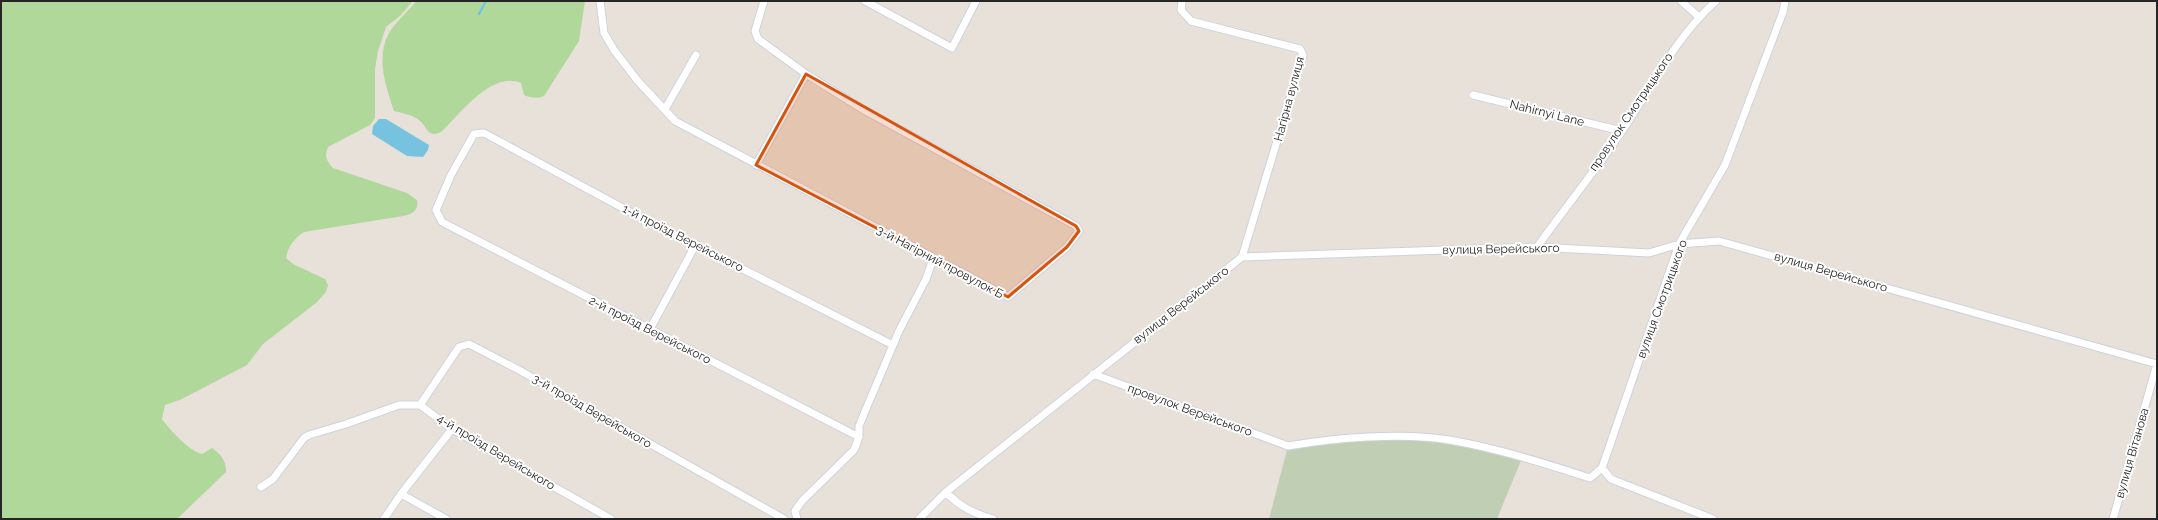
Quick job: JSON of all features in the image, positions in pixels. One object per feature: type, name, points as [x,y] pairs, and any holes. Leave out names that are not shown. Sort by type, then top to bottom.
[{"type":"street","name":"3-й Нагірний провулок Б","points":[[600,1],[604,33],[614,50],[637,80],[675,121],[933,259],[1008,297],[1067,247],[1079,231],[1076,226],[864,110],[806,74],[758,39],[756,31],[764,1]]},
{"type":"street","points":[[865,1],[952,48],[976,1]]},
{"type":"street","name":"Нагірна вулиця","points":[[1182,1],[1181,10],[1191,20],[1300,49],[1303,55],[1242,257]]},
{"type":"street","points":[[1680,1],[1699,17]]},
{"type":"street","name":"провулок Смотрицького","points":[[1537,247],[1622,131],[1663,63],[1699,17],[1716,1]]},
{"type":"street","name":"вулиця Смотрицького","points":[[1602,468],[1679,244],[1724,165],[1783,12],[1785,1]]},
{"type":"street","points":[[665,109],[696,55]]},
{"type":"street","points":[[756,165],[806,74]]},
{"type":"street","name":"Nahirnyi Lane","points":[[1473,95],[1622,131]]},
{"type":"street","name":"1-й проїзд Верейського","points":[[442,222],[436,210],[451,175],[474,134],[484,133],[632,213],[696,244],[893,345]]},
{"type":"street","name":"2-й проїзд Верейського","points":[[442,222],[858,437]]},
{"type":"street","name":"вулиця Верейського","points":[[919,519],[946,492],[1242,257],[1537,247],[1649,253],[1679,244],[1720,241],[2157,364]]},
{"type":"street","points":[[650,329],[696,244]]},
{"type":"street","points":[[797,519],[795,511],[802,501],[854,450],[858,437],[859,426],[893,345],[926,279],[933,259]]},
{"type":"street","name":"3-й проїзд Верейського","points":[[420,405],[459,347],[469,344],[519,370],[784,519]]},
{"type":"street","name":"вулиця Вітанова","points":[[2113,519],[2157,364]]},
{"type":"street","name":"провулок Верейського","points":[[1093,374],[1288,446],[1310,442],[1352,439],[1401,436],[1428,437],[1468,444],[1590,478],[1602,468]]},
{"type":"street","points":[[261,487],[273,478],[304,438],[309,435],[346,424],[398,405],[420,405]]},
{"type":"street","name":"4-й проїзд Верейського","points":[[420,405],[452,429],[611,519]]},
{"type":"street","points":[[384,519],[401,494],[452,429]]},
{"type":"street","points":[[1602,468],[1611,479],[1713,519]]},
{"type":"street","points":[[946,492],[958,504],[972,512],[993,519]]},
{"type":"street","points":[[401,494],[446,519]]},
{"type":"highlighted area","points":[[806,74],[1076,226],[1079,231],[1067,247],[1008,297],[756,165]]},
{"type":"green space","points":[[1,1],[413,1],[400,16],[386,27],[378,51],[375,69],[375,118],[370,125],[328,147],[326,156],[333,168],[407,193],[417,200],[417,207],[412,213],[403,216],[304,232],[300,235],[290,246],[286,258],[293,264],[325,279],[328,285],[326,292],[316,303],[263,344],[247,365],[182,399],[165,405],[162,419],[175,434],[186,445],[197,452],[202,454],[212,448],[218,452],[226,468],[226,472],[177,519],[1,519]]},
{"type":"green space","points":[[416,1],[585,1],[579,41],[544,96],[534,98],[524,95],[521,83],[510,81],[499,83],[488,88],[477,96],[441,132],[432,134],[417,118],[394,111],[385,83],[383,63],[384,44],[390,31]]},
{"type":"green space","points":[[1428,437],[1522,458],[1497,519],[1269,519],[1288,446],[1310,442]]},
{"type":"water","points":[[379,119],[386,119],[429,145],[428,150],[423,157],[407,156],[372,134],[373,126]]},
{"type":"waterway","points":[[479,14],[486,1]]}]
